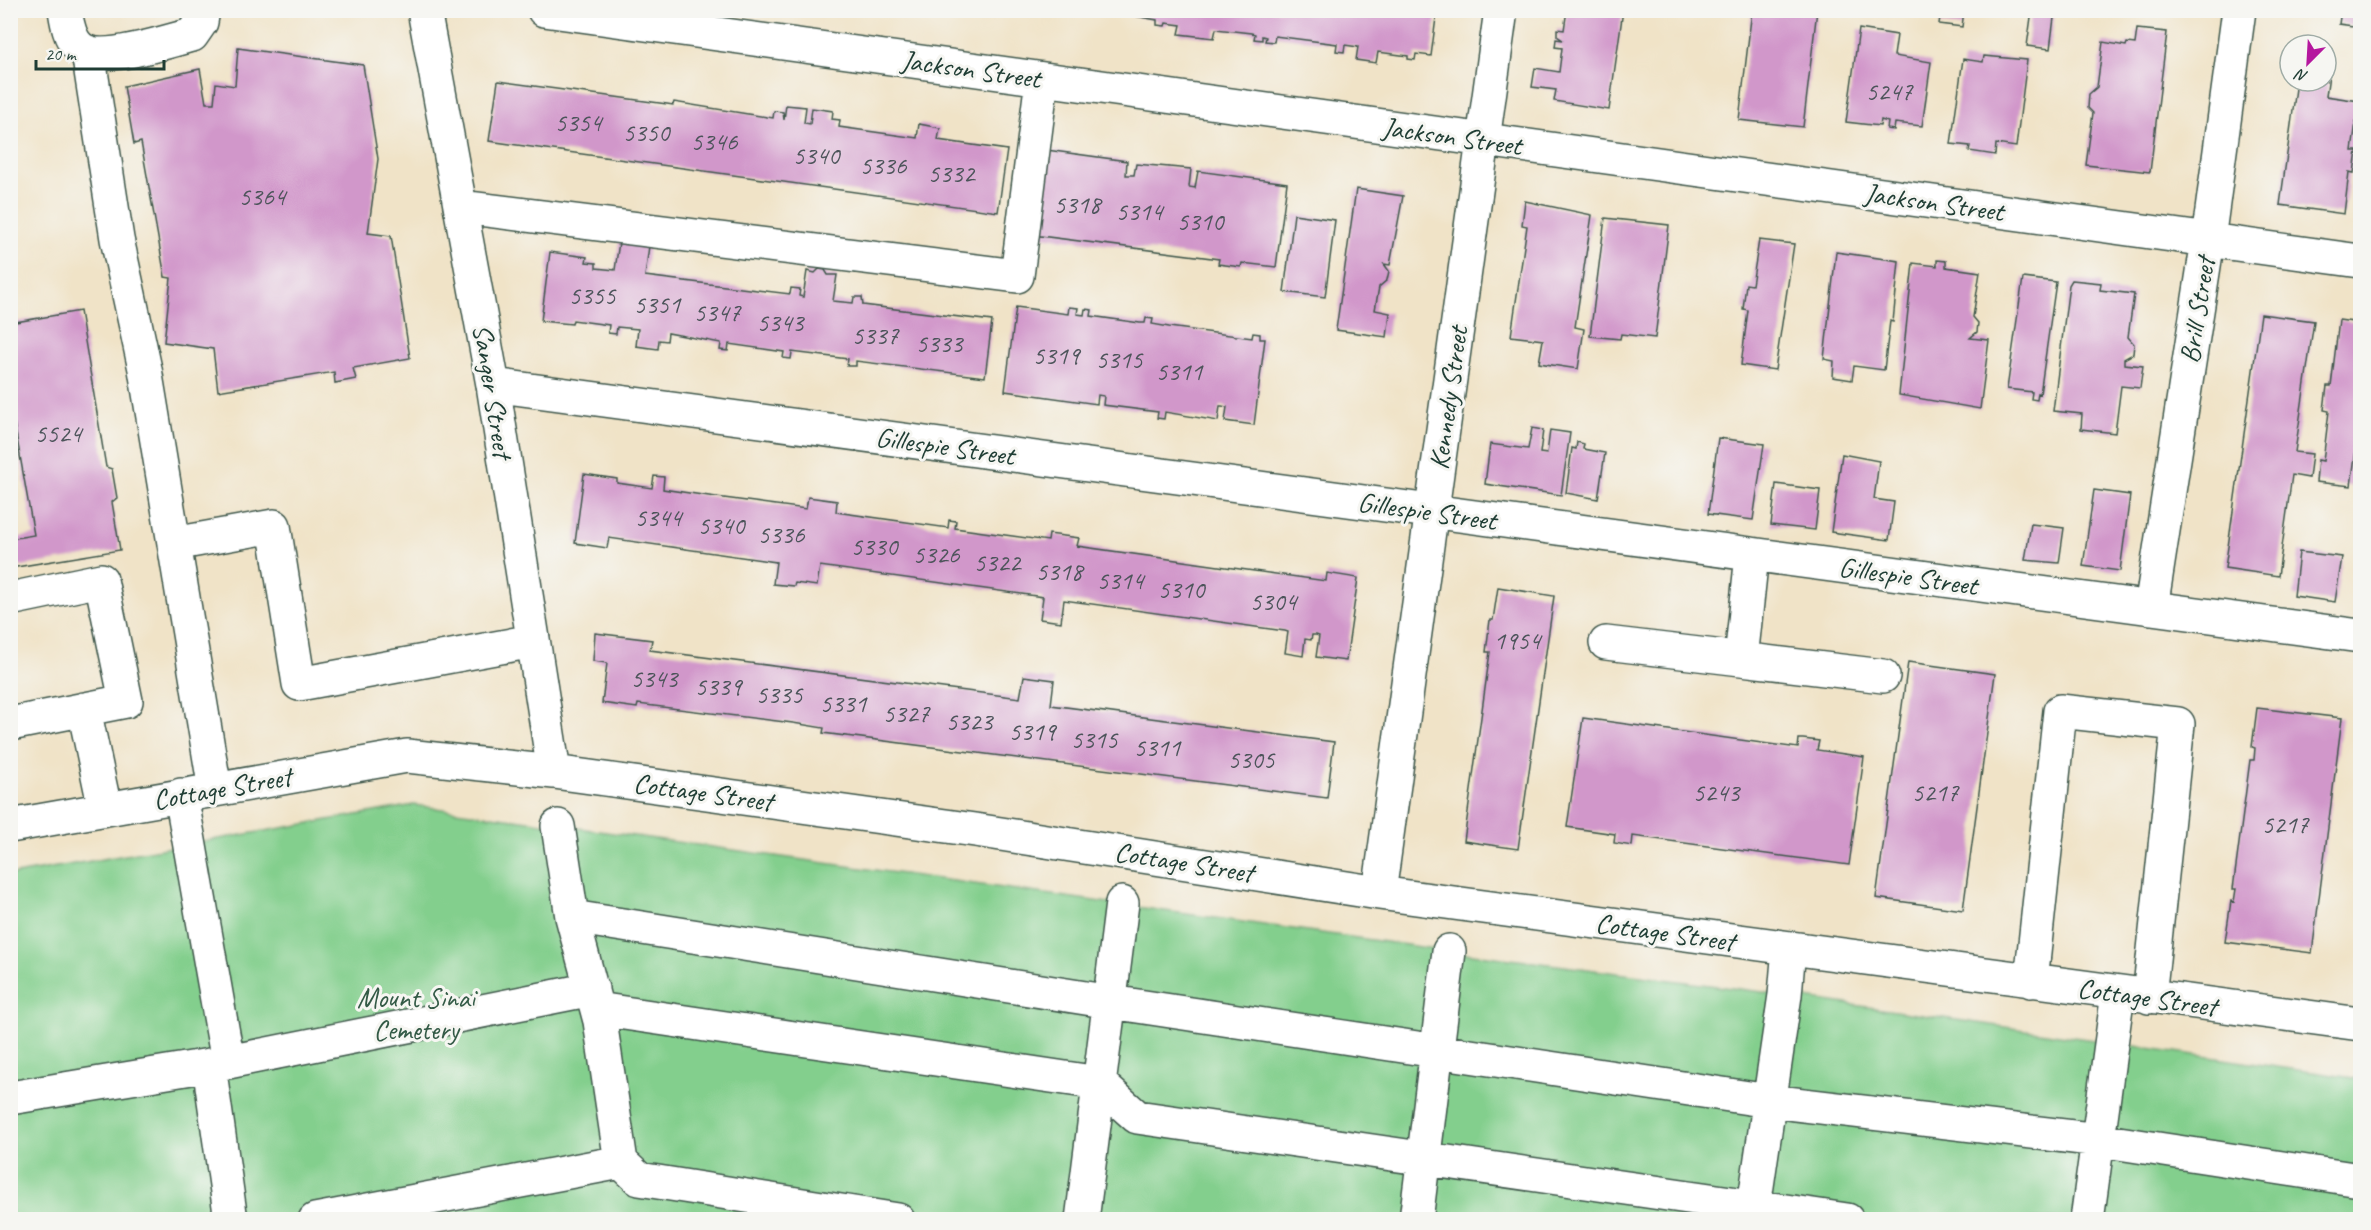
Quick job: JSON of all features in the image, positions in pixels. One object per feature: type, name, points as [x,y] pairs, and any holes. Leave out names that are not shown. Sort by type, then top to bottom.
[{"type":"street","points":[[65,10],[71,37],[78,47],[88,52],[108,54],[192,35],[201,22],[203,10]]},
{"type":"street","name":"Sanger Street","points":[[424,10],[493,385],[554,772]]},
{"type":"street","name":"Jackson Street","points":[[544,10],[2361,261]]},
{"type":"street","name":"Kennedy Street","points":[[1379,893],[1501,10]]},
{"type":"street","name":"Brill Street","points":[[2151,608],[2208,240],[2239,10]]},
{"type":"street","points":[[88,52],[117,239],[145,369],[215,790]]},
{"type":"street","points":[[462,207],[1017,276],[1042,79]]},
{"type":"street","name":"Gillespie Street","points":[[493,385],[2361,636]]},
{"type":"street","points":[[174,544],[274,526],[299,684],[533,640]]},
{"type":"street","points":[[1741,659],[1752,555]]},
{"type":"street","points":[[10,599],[101,580],[126,701],[10,724]]},
{"type":"street","points":[[1606,643],[1883,676]]},
{"type":"street","points":[[84,709],[105,809]]},
{"type":"street","points":[[2031,981],[2060,711],[2178,724],[2133,995],[2099,1140],[2087,1220]]},
{"type":"street","name":"Cottage Street","points":[[10,826],[407,756],[554,772],[986,831],[1379,893],[2361,1024]]},
{"type":"street","points":[[181,795],[218,1064],[231,1220]]},
{"type":"street","points":[[558,826],[572,917],[594,999],[621,1162],[639,1179],[898,1220]]},
{"type":"street","points":[[1082,1220],[1122,903]]},
{"type":"street","points":[[572,917],[1110,1002],[1769,1101],[2099,1140],[2361,1180]]},
{"type":"street","points":[[1753,1213],[1789,948]]},
{"type":"street","points":[[1416,1220],[1449,951]]},
{"type":"street","points":[[10,1098],[594,999],[1099,1083],[1137,1117],[1425,1158],[1753,1213],[1847,1220]]},
{"type":"street","points":[[315,1220],[621,1162]]},
{"type":"green space","name":"Mount Sinai Cemetery","points":[[414,805],[1449,951],[1785,995],[2360,1079],[2360,1219],[11,1220],[11,875]]},
{"type":"building","points":[[1101,10],[1437,10],[1431,56],[1416,54],[1415,60],[1408,59],[1408,56],[1378,52],[1376,63],[1356,60],[1358,47],[1345,45],[1344,52],[1336,51],[1337,44],[1275,36],[1274,42],[1265,41],[1266,37],[1262,36],[1262,40],[1254,39],[1255,34],[1251,33],[1216,29],[1214,38],[1179,34],[1181,25],[1166,23],[1165,26],[1157,25],[1157,20]]},
{"type":"building","points":[[1567,10],[1623,10],[1609,110],[1554,101],[1556,90],[1532,87],[1535,68],[1559,72],[1562,48],[1555,47],[1556,39],[1563,40],[1557,36],[1557,29],[1564,30]]},
{"type":"building","points":[[1752,10],[1817,10],[1803,127],[1739,120]]},
{"type":"building","points":[[1941,10],[1964,10],[1962,27],[1939,24]]},
{"type":"building","points":[[2032,10],[2055,10],[2050,49],[2027,46]]},
{"type":"building","points":[[2341,10],[2360,10],[2360,27],[2339,24]]},
{"type":"building","points":[[1859,29],[1897,35],[1894,56],[1931,62],[1922,126],[1895,123],[1894,130],[1887,129],[1888,122],[1881,120],[1880,126],[1846,122]]},
{"type":"building","points":[[2137,29],[2167,32],[2150,172],[2086,165],[2093,113],[2088,108],[2089,94],[2097,87],[2103,42],[2126,46],[2127,43],[2135,44]]},
{"type":"building","points":[[238,48],[363,65],[378,159],[368,233],[391,236],[410,358],[353,368],[356,379],[335,383],[334,372],[218,391],[213,349],[164,342],[171,278],[165,277],[141,142],[134,144],[124,86],[200,69],[206,103],[214,103],[216,83],[235,86]]},
{"type":"building","points":[[1984,56],[2027,60],[2016,147],[1996,144],[1995,155],[1969,151],[1970,146],[1951,144],[1963,59],[1983,62]]},
{"type":"building","points":[[498,81],[673,105],[674,102],[773,118],[774,111],[783,112],[784,120],[786,105],[806,107],[804,123],[810,124],[812,108],[833,111],[832,119],[840,120],[839,127],[917,138],[919,124],[940,128],[938,140],[1007,150],[998,212],[489,141]]},
{"type":"building","points":[[2295,93],[2326,93],[2326,96],[2359,101],[2352,151],[2357,151],[2354,173],[2349,172],[2344,214],[2280,205]]},
{"type":"building","points":[[1039,149],[1127,161],[1126,175],[1134,175],[1136,164],[1191,169],[1189,187],[1195,188],[1198,171],[1287,183],[1276,267],[1242,263],[1241,267],[1218,264],[1219,259],[1025,234]]},
{"type":"building","points":[[1356,189],[1403,196],[1390,265],[1384,264],[1389,271],[1387,280],[1379,287],[1375,310],[1390,313],[1387,337],[1336,330]]},
{"type":"building","points":[[1525,201],[1592,215],[1575,327],[1584,329],[1578,369],[1539,363],[1543,340],[1511,336],[1527,226],[1522,225]]},
{"type":"building","points":[[1294,214],[1335,220],[1325,297],[1284,292]]},
{"type":"building","points":[[1605,218],[1669,225],[1655,338],[1621,334],[1620,339],[1590,336]]},
{"type":"building","points":[[1759,240],[1794,244],[1775,370],[1741,365],[1748,310],[1743,309],[1746,284],[1752,285]]},
{"type":"building","points":[[619,242],[649,246],[645,276],[790,294],[791,288],[800,289],[799,296],[803,297],[807,271],[815,273],[819,269],[825,270],[828,275],[837,275],[833,301],[853,303],[854,297],[862,297],[863,305],[992,321],[985,377],[856,361],[856,366],[847,366],[848,359],[792,352],[791,359],[783,358],[784,352],[729,344],[728,351],[720,350],[721,343],[668,333],[667,341],[659,340],[658,349],[636,346],[638,329],[617,327],[616,334],[608,333],[609,325],[573,320],[572,324],[541,321],[550,252],[587,257],[586,262],[596,263],[596,268],[615,270]]},
{"type":"building","points":[[1836,252],[1899,261],[1893,322],[1890,321],[1884,370],[1854,366],[1852,380],[1833,377],[1834,361],[1824,359]]},
{"type":"building","points":[[1937,260],[1946,261],[1946,267],[1980,272],[1973,317],[1978,323],[1977,332],[1970,338],[1989,340],[1980,409],[1899,395],[1913,263],[1937,266]]},
{"type":"building","points":[[2023,278],[2056,282],[2040,394],[2038,393],[2037,400],[2031,399],[2032,392],[2007,389]]},
{"type":"building","points":[[2072,280],[2101,283],[2100,290],[2134,294],[2128,337],[2134,344],[2133,354],[2124,359],[2124,364],[2143,366],[2140,388],[2121,386],[2115,433],[2081,429],[2082,414],[2053,411],[2069,285]]},
{"type":"building","points":[[1016,307],[1068,314],[1069,307],[1078,308],[1077,314],[1084,315],[1085,309],[1092,310],[1091,316],[1140,323],[1145,323],[1146,318],[1153,319],[1152,324],[1169,327],[1252,338],[1253,333],[1260,334],[1260,339],[1265,339],[1254,425],[1225,421],[1227,407],[1222,406],[1220,406],[1218,421],[1165,412],[1164,419],[1157,418],[1158,412],[1103,405],[1104,396],[1098,395],[1097,404],[1005,391]]},
{"type":"building","points":[[80,311],[106,467],[112,469],[117,498],[112,502],[120,550],[10,568],[10,539],[34,535],[10,399],[10,323]]},
{"type":"building","points":[[2261,314],[2314,321],[2295,452],[2312,454],[2309,478],[2292,475],[2278,576],[2225,568]]},
{"type":"building","points":[[2339,320],[2360,323],[2360,442],[2357,442],[2351,486],[2316,482],[2318,460],[2323,461],[2329,411],[2324,410],[2327,386],[2331,386]]},
{"type":"building","points":[[1532,428],[1543,430],[1540,453],[1547,454],[1550,430],[1570,433],[1561,495],[1485,484],[1490,444],[1528,449]]},
{"type":"building","points":[[1718,438],[1764,444],[1753,520],[1708,514]]},
{"type":"building","points":[[1577,442],[1584,444],[1583,449],[1605,453],[1598,499],[1566,493],[1572,448],[1576,449]]},
{"type":"building","points":[[1842,454],[1879,461],[1874,499],[1894,502],[1889,540],[1831,532]]},
{"type":"building","points":[[584,474],[617,479],[617,483],[652,488],[654,476],[664,477],[663,489],[709,496],[806,509],[808,497],[837,501],[836,512],[948,528],[949,520],[956,521],[955,528],[1048,541],[1049,534],[1079,538],[1077,546],[1326,581],[1327,573],[1358,578],[1346,661],[1316,657],[1319,636],[1316,635],[1312,635],[1311,640],[1305,639],[1303,656],[1285,653],[1288,632],[1285,631],[1064,600],[1061,622],[1040,619],[1043,597],[820,566],[817,586],[795,583],[794,586],[773,584],[776,562],[609,538],[607,548],[575,543]]},
{"type":"building","points":[[1776,484],[1820,490],[1815,530],[1771,525]]},
{"type":"building","points":[[2094,490],[2130,495],[2120,571],[2083,566]]},
{"type":"building","points":[[2031,524],[2064,528],[2059,563],[2025,560]]},
{"type":"building","points":[[2299,552],[2342,557],[2335,602],[2294,596]]},
{"type":"building","points":[[1498,587],[1554,596],[1518,849],[1464,841],[1490,652],[1486,652],[1490,620],[1493,620]]},
{"type":"building","points":[[595,633],[652,640],[650,650],[1020,698],[1024,676],[1054,680],[1051,705],[1334,742],[1327,798],[823,733],[824,728],[793,723],[638,704],[637,708],[602,703],[607,663],[593,661]]},
{"type":"building","points":[[1908,662],[1995,674],[1963,910],[1876,898]]},
{"type":"building","points":[[2257,708],[2342,718],[2312,953],[2225,942],[2231,901],[2234,902],[2236,889],[2233,889],[2250,760],[2254,760],[2255,748],[2252,747]]},
{"type":"building","points":[[1583,718],[1798,748],[1799,739],[1819,741],[1817,750],[1864,757],[1849,865],[1633,836],[1632,846],[1614,843],[1615,834],[1567,827]]}]
